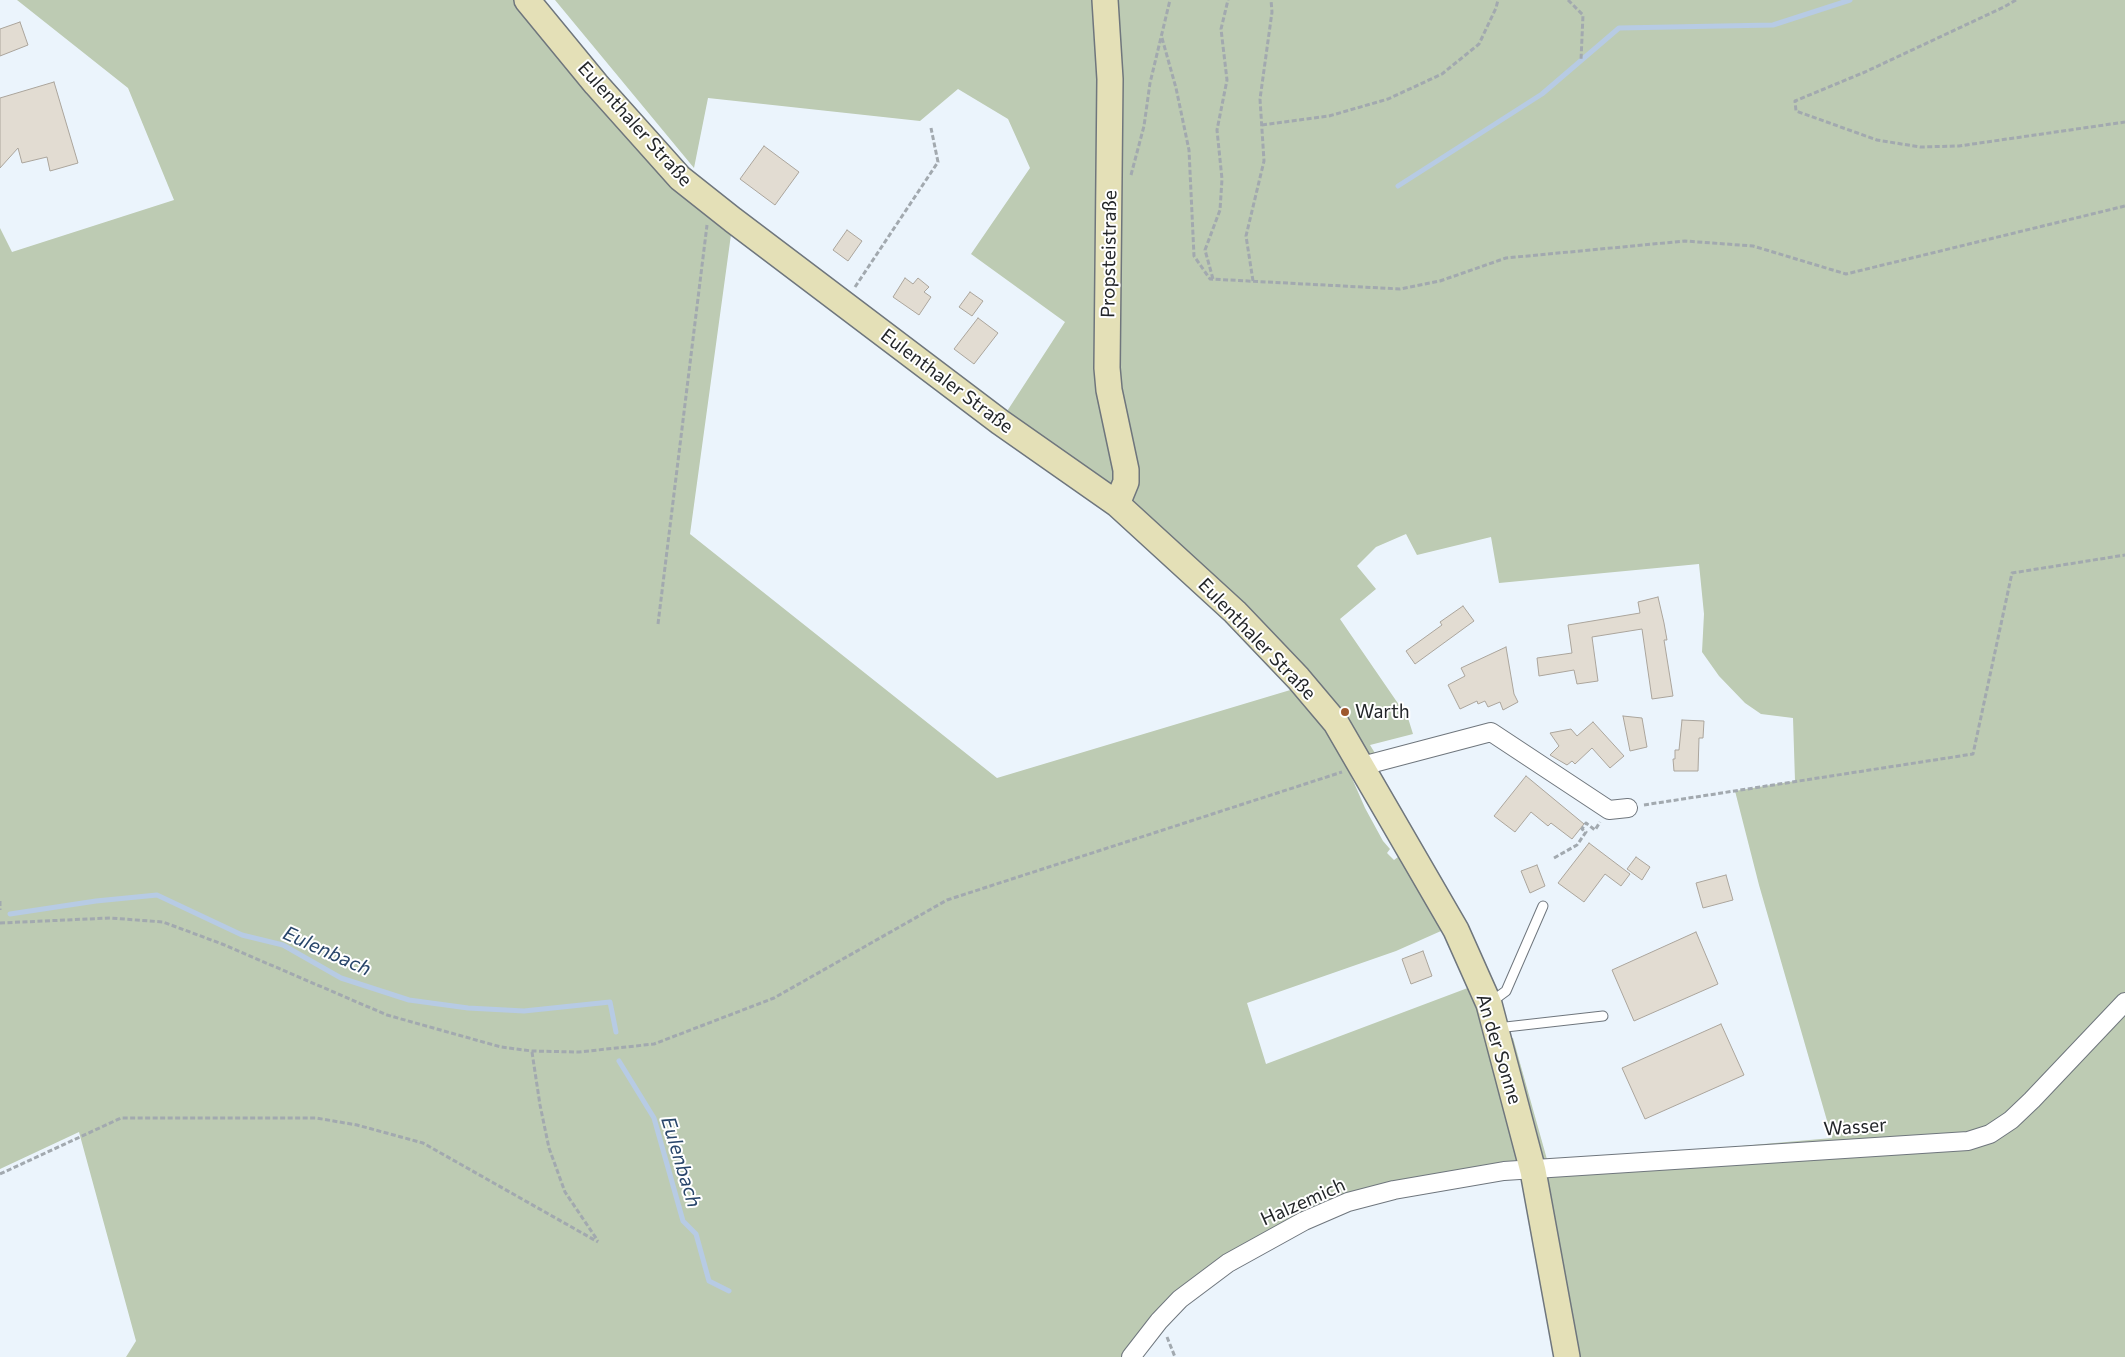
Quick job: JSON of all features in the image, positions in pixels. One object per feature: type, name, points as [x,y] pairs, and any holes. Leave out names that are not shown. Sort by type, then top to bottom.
[{"type":"street","name":"Eulenthaler Straße","points":[[527,0],[596,84],[680,178],[1000,422],[1117,504],[1235,612],[1298,678],[1336,723],[1362,766]]},
{"type":"street","name":"Propsteistraße","points":[[1105,0],[1110,89],[1107,368],[1109,390],[1124,451],[1126,470],[1126,482],[1117,504]]},
{"type":"street","points":[[1362,766],[1491,732],[1609,810],[1628,808]]},
{"type":"street","name":"An der Sonne","points":[[1362,766],[1456,930],[1488,1004],[1533,1171],[1567,1357]]},
{"type":"street","name":"Wasser","points":[[1533,1171],[1968,1141],[1990,1134],[2011,1120],[2125,1002]]},
{"type":"street","name":"Halzemich","points":[[1131,1357],[1159,1321],[1202,1282],[1250,1250],[1304,1221],[1348,1202],[1394,1190],[1504,1171],[1533,1171]]},
{"type":"lane","points":[[1488,1004],[1506,991],[1543,906]]},
{"type":"lane","points":[[1496,1028],[1603,1016]]},
{"type":"path","points":[[1129,181],[1144,126],[1150,83],[1170,0]]},
{"type":"path","points":[[1213,279],[1204,250],[1220,210],[1222,178],[1217,130],[1227,80],[1221,29],[1228,0]]},
{"type":"path","points":[[1253,281],[1246,236],[1264,161],[1260,99],[1272,12],[1271,0]]},
{"type":"path","points":[[1262,125],[1328,116],[1388,99],[1442,74],[1480,44],[1498,0]]},
{"type":"path","points":[[1568,0],[1583,15],[1581,60]]},
{"type":"path","points":[[2016,0],[2004,8],[1865,72],[1795,101],[1796,111],[1877,140],[1920,147],[1959,146],[2125,122]]},
{"type":"path","points":[[1162,38],[1176,88],[1189,150],[1194,256],[1210,279],[1400,289],[1440,281],[1506,258],[1685,242],[1753,246],[1846,274],[2125,206]]},
{"type":"path","points":[[844,304],[938,162],[931,128]]},
{"type":"path","points":[[658,624],[710,202]]},
{"type":"path","points":[[1628,808],[1973,754],[2012,573],[2125,555]]},
{"type":"path","points":[[0,923],[110,918],[163,922],[222,944],[387,1014],[501,1048],[532,1052],[579,1052],[654,1044],[774,998],[947,900],[1362,766]]},
{"type":"path","points":[[1554,858],[1577,845],[1586,832],[1582,829],[1586,823],[1591,827]]},
{"type":"path","points":[[0,900],[0,910]]},
{"type":"path","points":[[0,1174],[121,1118],[316,1118],[357,1125],[423,1144],[598,1242],[566,1192],[549,1148],[532,1052]]},
{"type":"green space","points":[[17,0],[527,0],[733,220],[690,534],[997,778],[1297,688],[1344,760],[1365,808],[1383,841],[1390,849],[1387,853],[1394,860],[1398,857],[1410,872],[1441,931],[1396,951],[1247,1003],[1266,1064],[1473,986],[1493,1044],[1513,1038],[1548,1163],[1832,1138],[1759,885],[1735,791],[1795,781],[1793,718],[1761,714],[1745,703],[1719,676],[1702,652],[1704,614],[1699,564],[1499,583],[1491,537],[1417,555],[1406,534],[1376,547],[1357,566],[1376,589],[1340,619],[1408,718],[1413,734],[1370,745],[1384,768],[1362,766],[1235,612],[1000,422],[1065,322],[971,254],[1030,168],[1008,119],[958,89],[920,121],[708,98],[694,168],[555,0],[2125,0],[2125,1357],[1567,1357],[1533,1171],[1394,1190],[1228,1263],[1131,1357],[126,1357],[136,1341],[79,1132],[0,1169],[0,228],[12,252],[174,200],[128,88]]},
{"type":"building","points":[[20,22],[28,45],[0,56],[0,29]]},
{"type":"building","points":[[54,82],[78,163],[50,171],[47,157],[22,163],[18,148],[0,168],[0,98]]},
{"type":"building","points":[[764,146],[799,172],[775,205],[740,179]]},
{"type":"building","points":[[847,230],[862,241],[848,261],[833,250]]},
{"type":"building","points":[[905,278],[913,284],[918,278],[929,287],[924,292],[931,297],[919,315],[893,297]]},
{"type":"building","points":[[970,292],[983,301],[972,316],[959,307]]},
{"type":"building","points":[[978,318],[998,333],[974,364],[954,349]]},
{"type":"building","points":[[1658,597],[1667,640],[1664,640],[1673,696],[1652,699],[1642,629],[1592,637],[1598,681],[1577,684],[1574,670],[1539,676],[1537,658],[1572,653],[1568,625],[1640,613],[1638,602]]},
{"type":"building","points":[[1463,606],[1474,621],[1415,664],[1406,651],[1442,625],[1440,622]]},
{"type":"building","points":[[1506,647],[1514,694],[1518,702],[1503,710],[1500,702],[1488,707],[1485,701],[1478,704],[1477,701],[1460,709],[1448,685],[1465,676],[1461,668]]},
{"type":"building","points":[[1623,716],[1642,718],[1647,747],[1630,751]]},
{"type":"building","points":[[1682,720],[1704,721],[1703,738],[1699,738],[1698,771],[1674,771],[1673,759],[1675,759],[1675,750],[1679,750]]},
{"type":"building","points":[[1593,722],[1624,756],[1610,768],[1592,748],[1575,764],[1572,761],[1567,765],[1550,755],[1559,746],[1550,733],[1571,729],[1577,736]]},
{"type":"building","points":[[1526,776],[1584,824],[1572,839],[1551,823],[1548,826],[1531,812],[1515,832],[1494,816]]},
{"type":"building","points":[[1589,843],[1630,874],[1621,886],[1605,874],[1584,902],[1558,883]]},
{"type":"building","points":[[1636,857],[1650,867],[1642,880],[1627,869]]},
{"type":"building","points":[[1537,865],[1545,886],[1530,893],[1521,871]]},
{"type":"building","points":[[1726,875],[1733,900],[1703,908],[1696,883]]},
{"type":"building","points":[[1696,932],[1718,984],[1634,1021],[1612,970]]},
{"type":"building","points":[[1423,951],[1432,976],[1411,984],[1402,959]]},
{"type":"building","points":[[1721,1024],[1744,1075],[1645,1119],[1622,1068]]},
{"type":"waterway","points":[[1398,186],[1542,94],[1619,28],[1773,25],[1850,0]]},
{"type":"waterway","name":"Eulenbach","points":[[10,914],[96,901],[157,895],[242,935],[283,945],[341,978],[409,1000],[468,1008],[524,1011],[610,1002],[616,1032]]},
{"type":"waterway","name":"Eulenbach","points":[[619,1061],[654,1118],[683,1221],[696,1234],[709,1281],[729,1291]]},
{"type":"place","name":"Warth","points":[[1345,712]]}]
